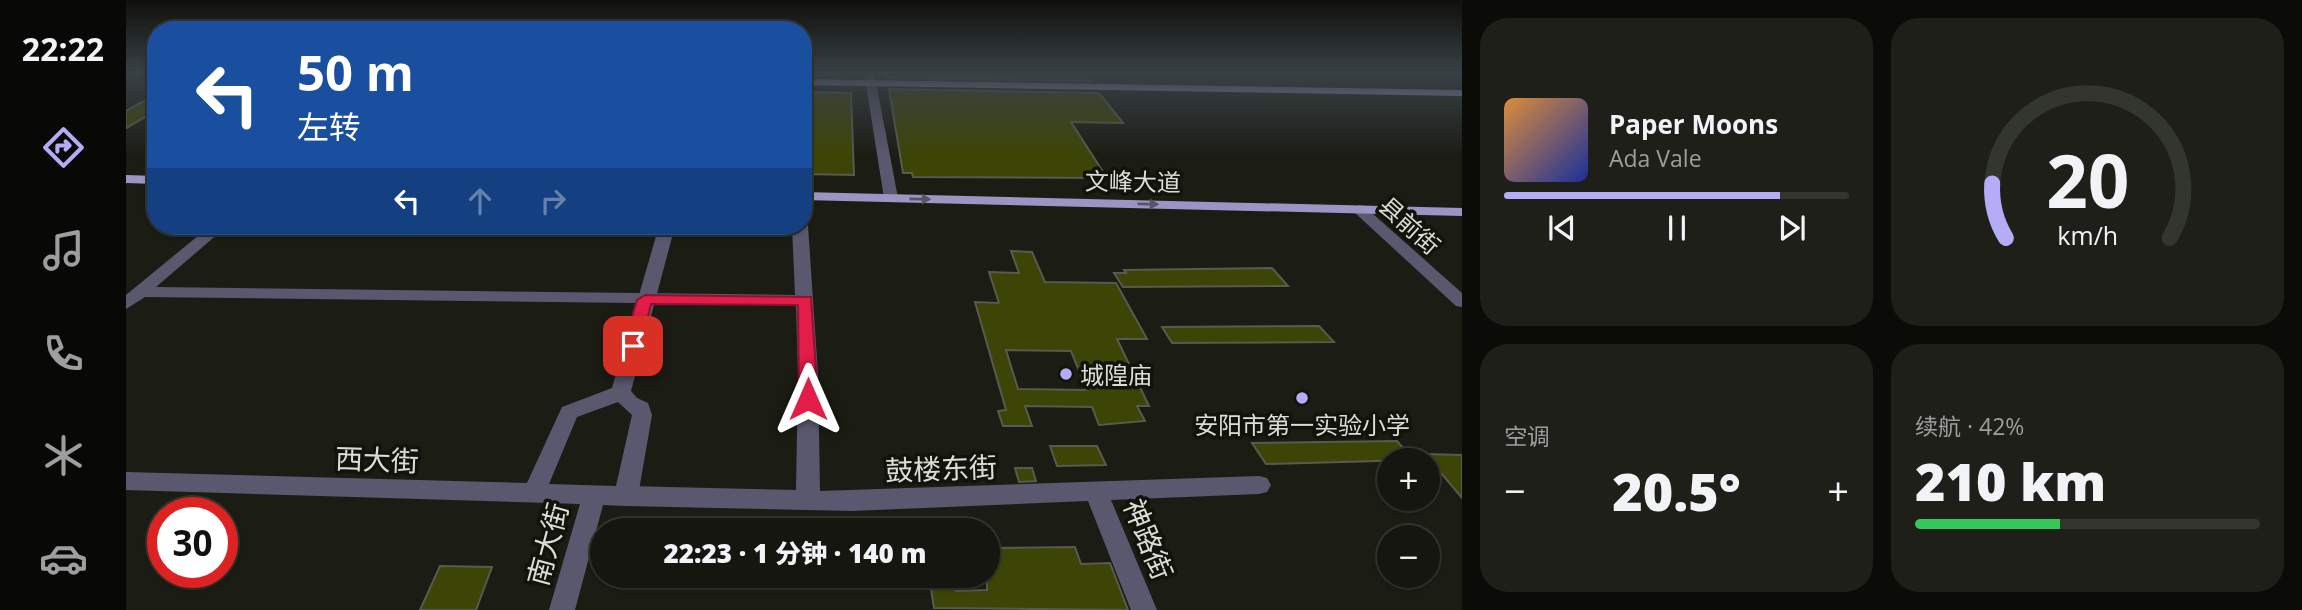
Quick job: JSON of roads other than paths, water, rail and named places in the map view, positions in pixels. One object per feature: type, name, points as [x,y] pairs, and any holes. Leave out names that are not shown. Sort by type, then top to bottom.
[{"type":"main road","points":[[126,179],[147,180]]},
{"type":"main road","name":"文峰大道","points":[[812,196],[1462,212]]},
{"type":"street","points":[[874,100],[891,198]]},
{"type":"street","name":"县前街","points":[[1359,209],[1462,302]]},
{"type":"street","points":[[126,304],[208,235]]},
{"type":"street","points":[[626,496],[642,415],[641,408],[630,403],[621,392],[664,235]]},
{"type":"street","points":[[801,235],[805,300],[808,500]]},
{"type":"street","points":[[140,292],[805,300]]},
{"type":"street","name":"南大街","points":[[534,494],[569,412],[581,405],[607,401],[621,392]]},
{"type":"street","name":"西大街","points":[[126,481],[626,496]]},
{"type":"street","name":"鼓楼东街","points":[[626,496],[808,500],[1259,485]]},
{"type":"street","name":"神路街","points":[[1096,492],[1144,610]]},
{"type":"street","name":"南大街","points":[[562,610],[594,495]]},
{"type":"place","name":"城隍庙","points":[[1066,374]]},
{"type":"place","name":"安阳市第一实验小学","points":[[1302,398]]}]
